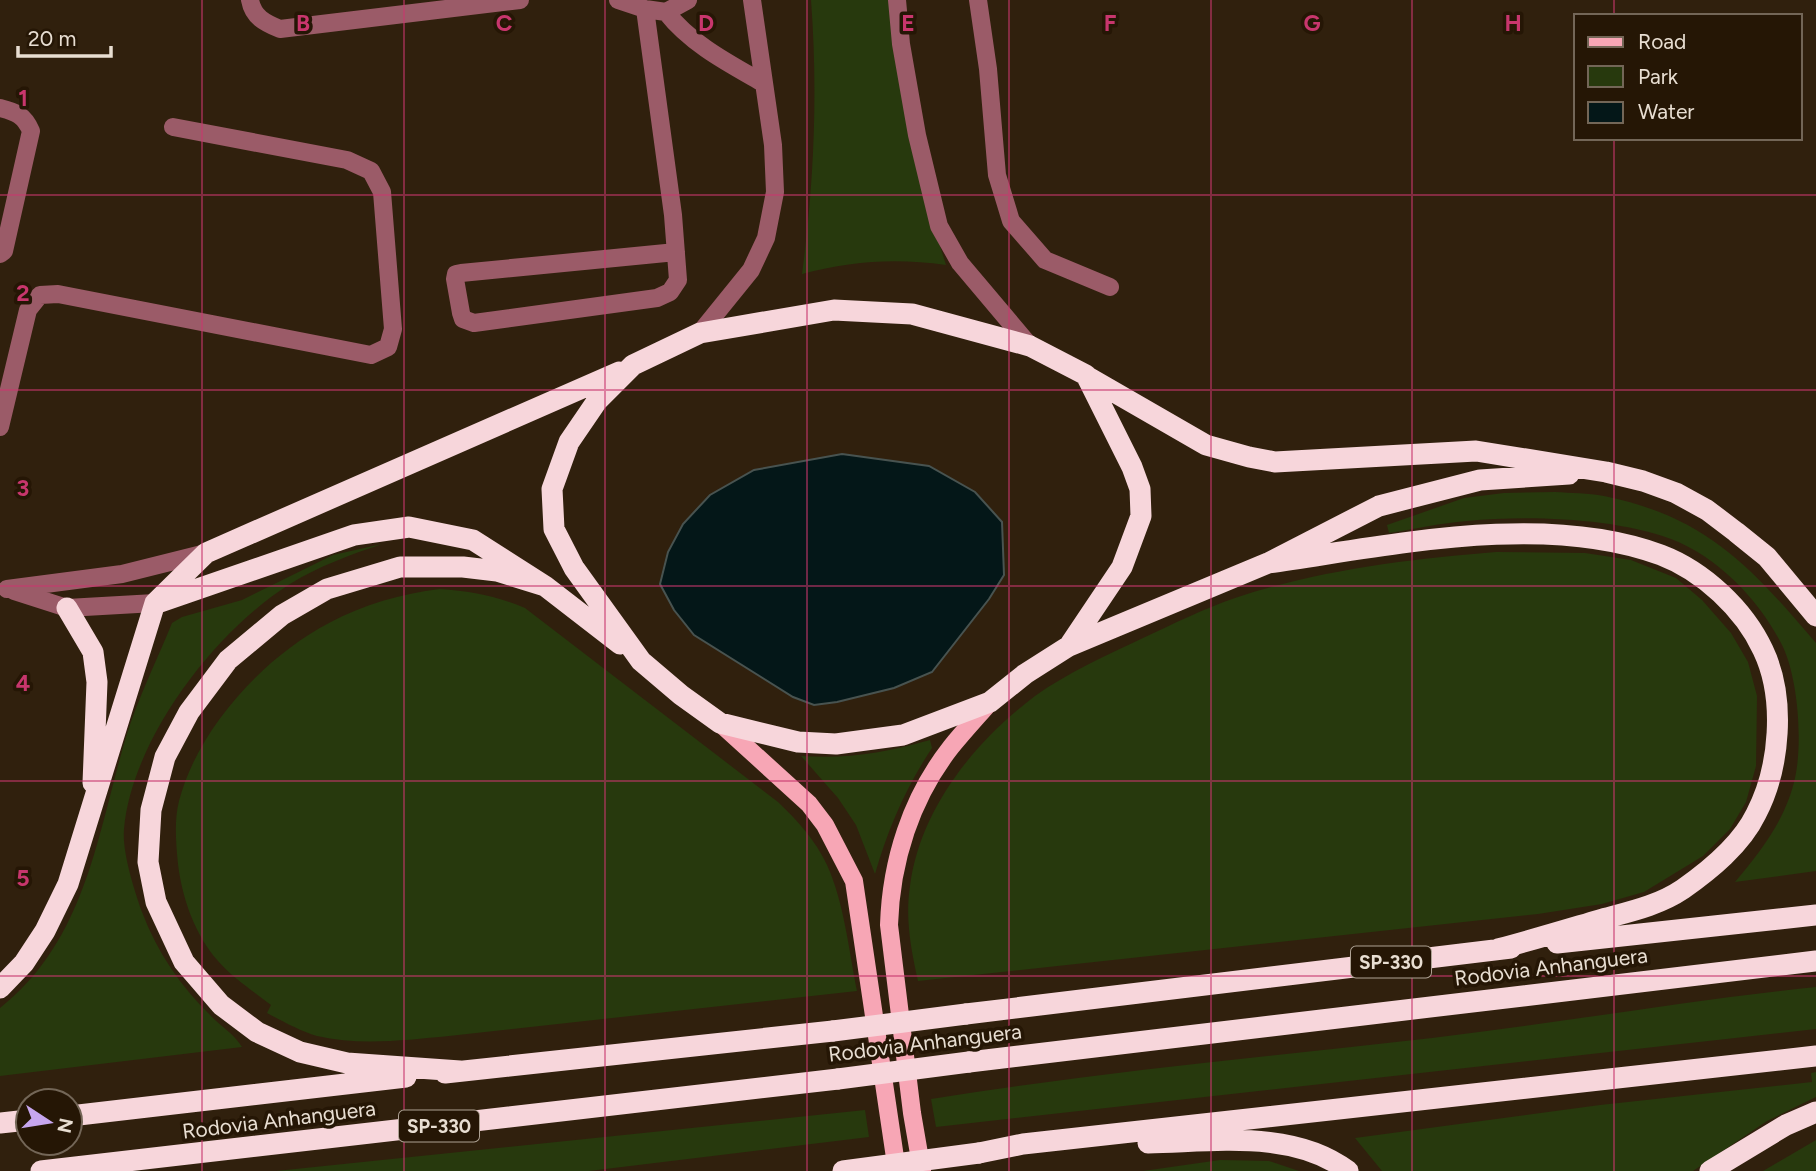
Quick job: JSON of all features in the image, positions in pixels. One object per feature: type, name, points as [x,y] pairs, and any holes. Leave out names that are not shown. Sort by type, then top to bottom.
[{"type":"highway","points":[[0,988],[24,963],[45,931],[68,884],[155,603],[206,553],[633,365],[699,333],[834,310],[912,314],[1030,346],[1206,445],[1249,457],[1275,461],[1476,451],[1606,472],[1676,493],[1707,510],[1767,557],[1816,615]]},
{"type":"highway","points":[[633,365],[597,401],[569,442],[552,489],[554,529],[573,568],[641,661]]},
{"type":"highway","points":[[1069,646],[1122,568],[1141,516],[1140,489],[1132,467],[1086,376]]},
{"type":"highway","points":[[155,603],[354,535],[409,527],[473,540],[545,586],[720,723],[797,742],[836,744],[903,735],[990,702],[1069,646],[1268,563],[1379,506],[1480,480],[1606,472]]},
{"type":"highway","points":[[1268,563],[1415,541],[1487,535],[1542,535],[1603,540],[1661,556],[1688,569],[1715,589],[1742,618],[1763,650],[1775,687],[1775,759],[1768,788],[1756,816],[1736,843],[1681,890],[1651,906],[1498,949]]},
{"type":"highway","points":[[460,1071],[347,1063],[300,1052],[257,1032],[221,1005],[184,962],[156,902],[148,862],[151,810],[165,757],[189,712],[228,660],[282,615],[327,589],[400,567],[463,567],[498,571],[545,586]]},
{"type":"highway","points":[[67,608],[93,652],[97,682],[92,809]]},
{"type":"highway","name":"Rodovia Anhanguera","points":[[84,1114],[833,1031],[1498,949],[1816,915]]},
{"type":"highway","name":"Rodovia Anhanguera","points":[[41,1171],[838,1079],[1816,961]]},
{"type":"highway","points":[[843,1171],[979,1153],[1023,1144],[1816,1056]]},
{"type":"highway","points":[[1710,1171],[1786,1125],[1816,1112]]},
{"type":"highway","points":[[1023,1144],[1261,1141],[1306,1150],[1348,1171]]},
{"type":"main road","points":[[922,1171],[912,1113],[889,925],[890,894],[897,858],[911,817],[930,780],[950,748],[990,702]]},
{"type":"main road","points":[[720,723],[809,804],[825,825],[854,881],[897,1171]]},
{"type":"street","points":[[250,0],[262,22],[280,29],[520,0]]},
{"type":"street","points":[[618,0],[645,9],[666,12],[688,0]]},
{"type":"street","points":[[699,333],[751,270],[766,238],[775,192],[773,145],[752,0]]},
{"type":"street","points":[[897,0],[901,44],[917,135],[939,226],[960,263],[1030,346]]},
{"type":"street","points":[[978,0],[988,69],[997,175],[1011,221],[1045,260],[1110,287]]},
{"type":"street","points":[[645,9],[676,252],[678,280],[670,292],[657,298],[474,323],[463,319],[461,313],[455,279],[456,274],[461,272],[676,252]]},
{"type":"street","points":[[666,12],[678,27],[709,52],[763,83]]},
{"type":"street","points":[[0,108],[17,113],[26,120],[31,131],[4,251],[0,254]]},
{"type":"street","points":[[0,427],[28,310],[40,295],[58,294],[371,355],[388,347],[393,329],[382,192],[371,171],[347,160],[173,127]]},
{"type":"street","points":[[3,588],[122,574],[206,553]]},
{"type":"street","points":[[3,588],[67,608],[155,603]]},
{"type":"green space","points":[[811,0],[890,0],[930,214],[946,265],[874,262],[802,274],[814,137]]},
{"type":"green space","points":[[1504,493],[1598,495],[1640,505],[1699,532],[1748,569],[1816,643],[1816,871],[1735,882],[1779,821],[1791,793],[1797,763],[1799,728],[1795,690],[1781,643],[1761,611],[1720,568],[1671,539],[1624,526],[1597,522],[1491,519],[1389,533],[1387,525],[1464,498]]},
{"type":"green space","points":[[382,544],[335,561],[290,584],[234,629],[182,690],[160,724],[130,795],[124,829],[125,848],[132,882],[148,927],[180,981],[242,1047],[0,1076],[0,1008],[29,981],[52,951],[70,918],[96,848],[131,722],[172,623],[182,617],[242,600],[333,555]]},
{"type":"green space","points":[[1496,552],[1585,553],[1631,560],[1676,578],[1702,600],[1731,633],[1748,662],[1757,696],[1756,766],[1746,802],[1730,829],[1703,856],[1644,892],[1602,904],[1538,914],[918,981],[909,934],[908,910],[910,886],[925,830],[953,779],[971,756],[991,734],[1035,696],[1101,658],[1188,617],[1267,588],[1364,567]]},
{"type":"green space","points":[[440,589],[483,595],[525,608],[778,802],[805,831],[833,879],[857,991],[383,1041],[350,1041],[317,1036],[267,1013],[271,1005],[230,973],[210,951],[196,928],[186,903],[178,864],[176,824],[177,809],[188,774],[201,747],[237,697],[258,675],[305,637],[369,605]]},
{"type":"green space","points":[[930,740],[932,748],[899,809],[875,874],[856,825],[838,798],[801,756],[866,754]]},
{"type":"green space","points":[[1816,987],[1816,1029],[936,1127],[931,1099],[1118,1073],[1480,1032]]},
{"type":"green space","points":[[1816,1072],[1816,1097],[1767,1121],[1693,1171],[1382,1171],[1355,1138],[1600,1105],[1812,1082],[1811,1073]]},
{"type":"green space","points":[[865,1110],[869,1137],[589,1171],[276,1171]]},
{"type":"green space","points":[[1816,1140],[1816,1171],[1763,1171]]},
{"type":"green space","points":[[1220,1160],[1269,1161],[1299,1171],[1143,1171]]},
{"type":"water","points":[[842,454],[929,466],[975,492],[1002,522],[1004,575],[989,599],[932,672],[894,688],[814,705],[793,697],[694,635],[674,610],[660,584],[668,552],[683,524],[710,495],[754,470]]}]
